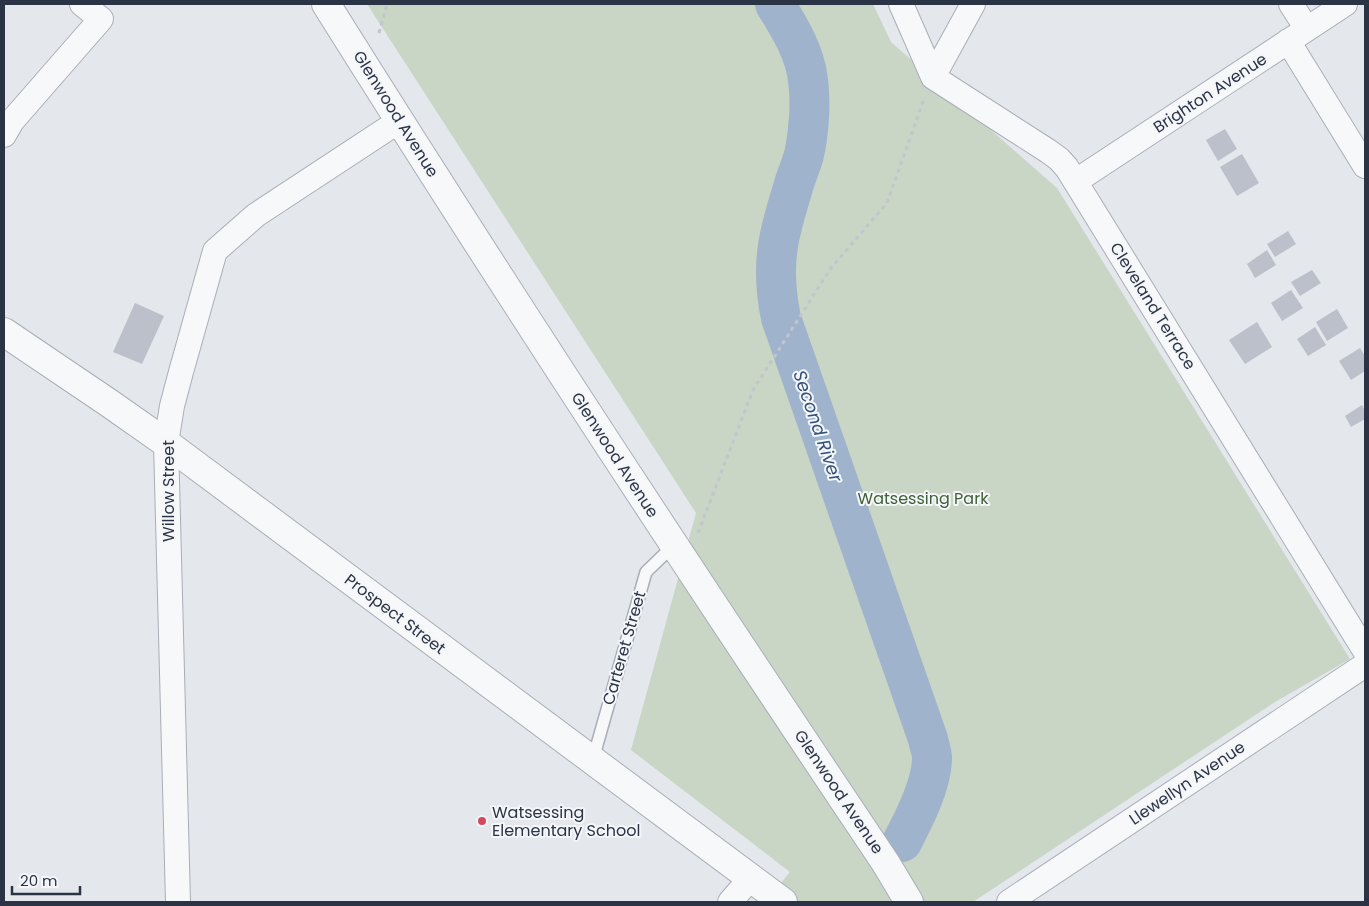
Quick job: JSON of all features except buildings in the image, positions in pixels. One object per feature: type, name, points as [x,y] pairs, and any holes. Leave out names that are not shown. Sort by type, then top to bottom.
[{"type":"street","points":[[4,136],[12,121],[101,20],[82,4]]},
{"type":"street","name":"Glenwood Avenue","points":[[326,4],[399,121],[674,545],[885,862],[909,902]]},
{"type":"street","points":[[900,4],[933,77]]},
{"type":"street","points":[[933,77],[973,4]]},
{"type":"street","points":[[1291,4],[1298,35],[1365,166]]},
{"type":"street","name":"Brighton Avenue","points":[[1076,181],[1345,4]]},
{"type":"street","name":"Cleveland Terrace","points":[[933,77],[1048,151],[1067,168],[1365,651]]},
{"type":"street","name":"Willow Street","points":[[178,902],[166,443],[172,406],[215,251],[256,215],[399,121]]},
{"type":"street","name":"Prospect Street","points":[[4,332],[166,443],[783,902]]},
{"type":"street","name":"Llewellyn Avenue","points":[[1009,902],[1365,665]]},
{"type":"street","points":[[730,902],[750,879]]},
{"type":"lane","name":"Carteret Street","points":[[593,762],[646,572],[674,545]]},
{"type":"path","points":[[379,33],[387,4]]},
{"type":"path","points":[[698,533],[753,390],[831,268],[886,203],[933,77]]},
{"type":"green space","name":"Watsessing Park","points":[[367,4],[873,4],[891,42],[1057,188],[1350,659],[1275,702],[973,902],[765,902],[790,872],[631,750],[696,513]]},
{"type":"waterway","name":"Second River","points":[[775,4],[796,40],[804,60],[809,98],[808,127],[804,155],[779,238],[776,282],[781,318],[932,753],[926,790],[902,842]]},
{"type":"place","name":"Watsessing Elementary School","points":[[482,821]]}]
